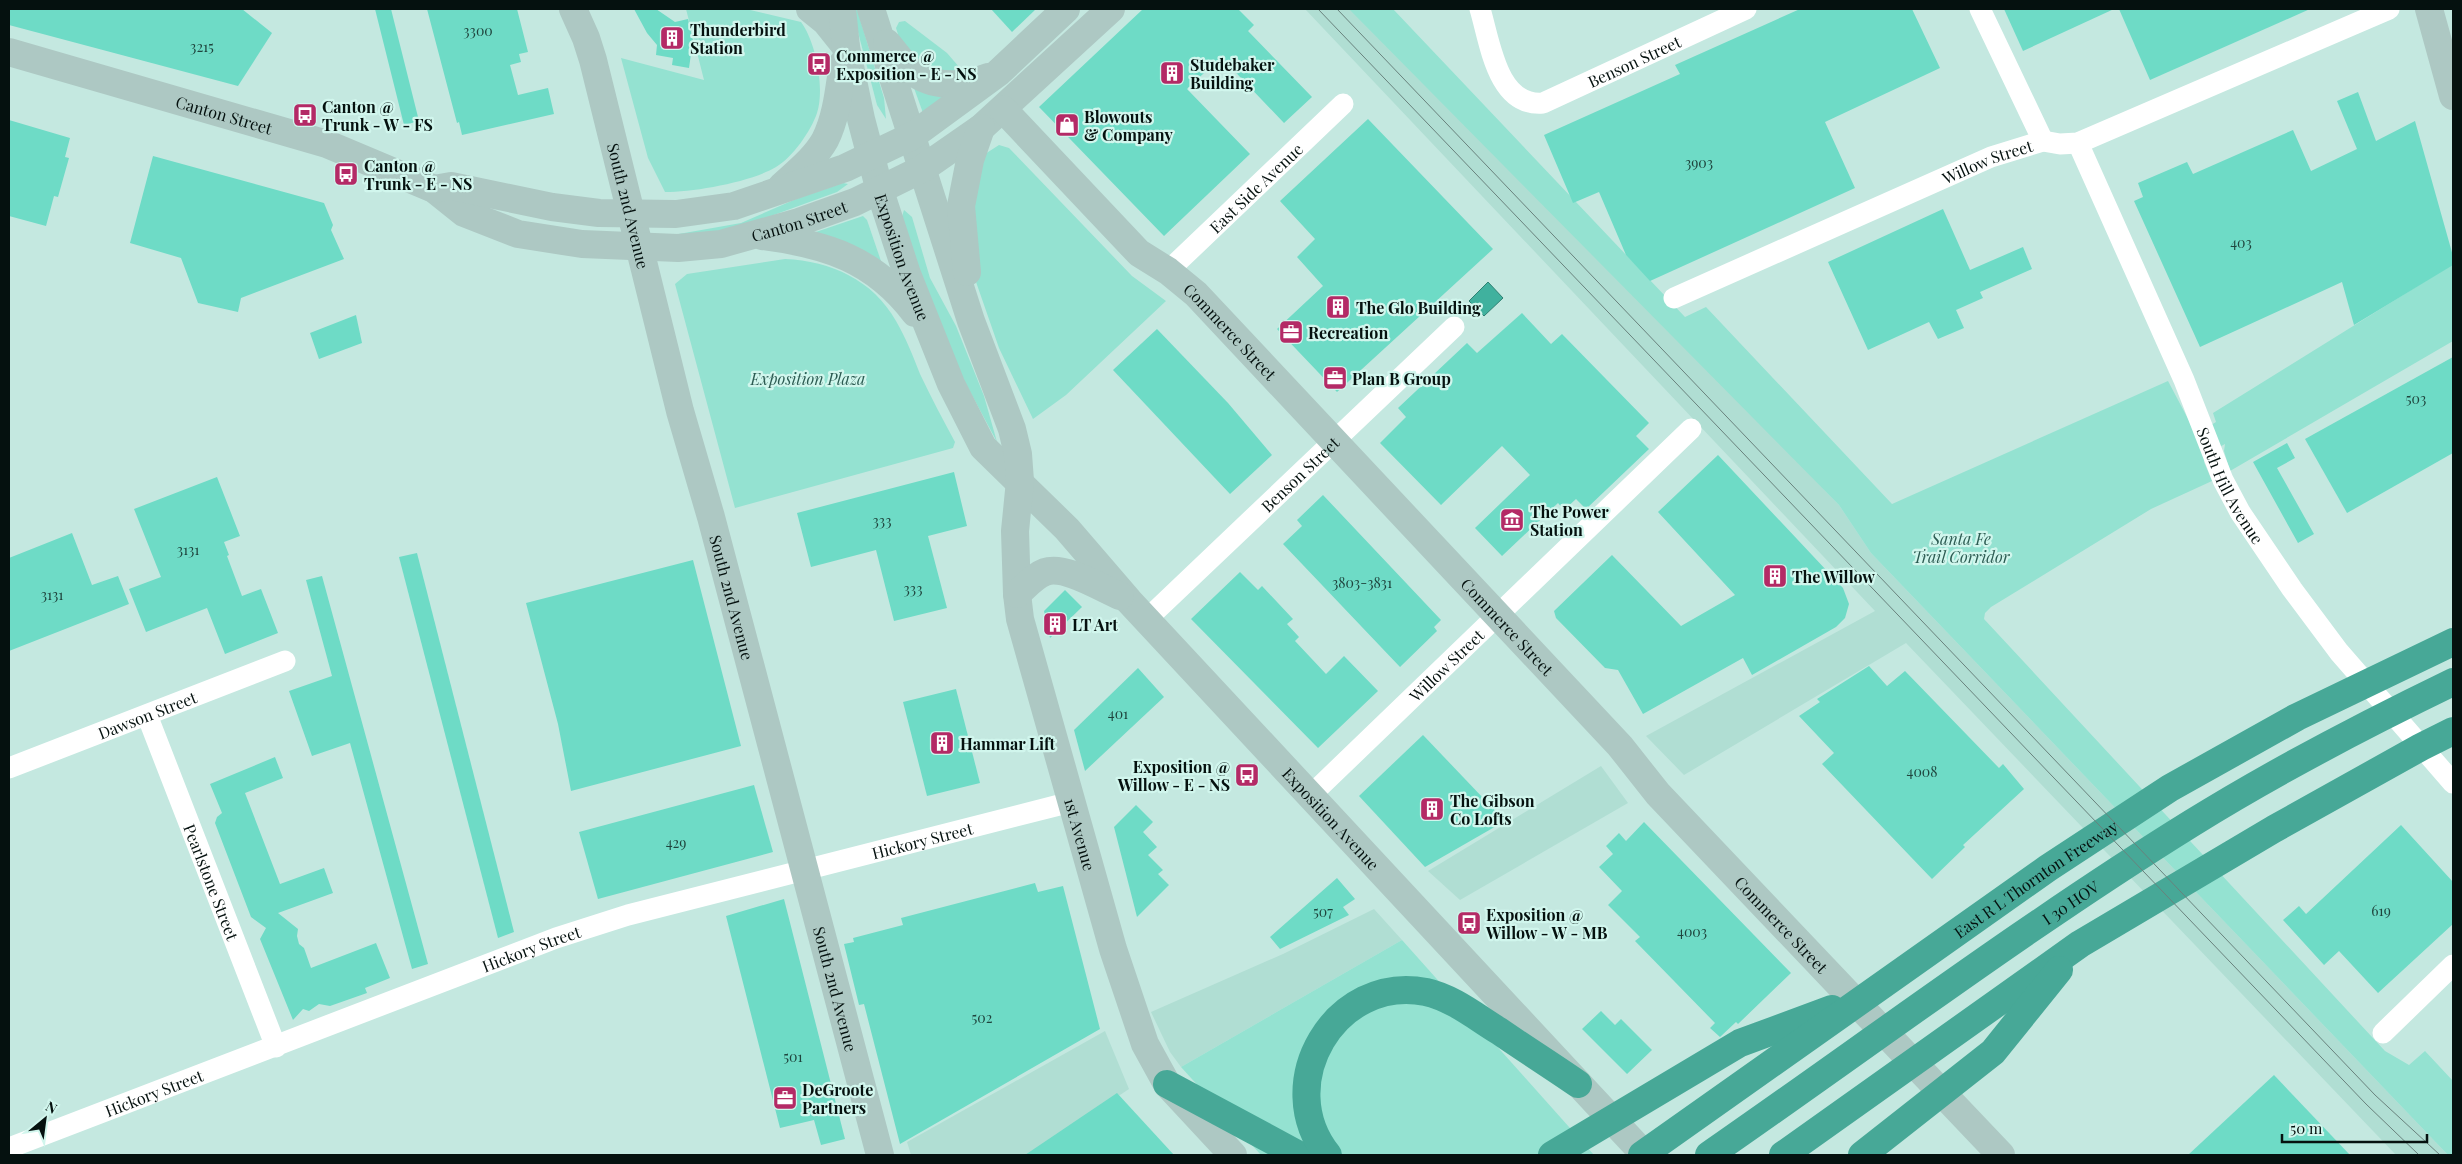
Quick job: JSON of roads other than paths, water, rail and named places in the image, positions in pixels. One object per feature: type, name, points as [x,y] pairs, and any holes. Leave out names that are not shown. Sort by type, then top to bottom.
[{"type":"highway","name":"East R L Thornton Freeway","points":[[1643,1155],[2048,868],[2170,788],[2297,717],[2448,642]]},
{"type":"highway","name":"I 30 HOV","points":[[1709,1155],[2083,894],[2184,828],[2329,744],[2453,682]]},
{"type":"highway","name":"I 30 HOV","points":[[1737,1155],[2124,885],[2191,842],[2322,765],[2453,698]]},
{"type":"highway","points":[[1783,1155],[2080,944],[2274,829],[2453,731]]},
{"type":"highway","points":[[2421,747],[2453,750]]},
{"type":"highway","points":[[1862,1155],[1993,1052],[2080,944]]},
{"type":"highway","points":[[1328,1155],[1316,1137],[1307,1111],[1306,1099],[1310,1066],[1321,1041],[1335,1020],[1351,1005],[1370,996],[1388,991],[1427,992],[1459,1005],[1578,1084]]},
{"type":"highway","points":[[1552,1155],[1740,1043],[1869,996]]},
{"type":"highway","points":[[1167,1084],[1299,1155]]},
{"type":"main road","name":"South 2nd Avenue","points":[[574,9],[586,38],[642,248],[680,411],[711,517],[880,1155]]},
{"type":"main road","name":"South 2nd Avenue","points":[[585,9],[586,38]]},
{"type":"main road","points":[[775,192],[809,161],[824,141],[835,110],[846,47],[826,22],[810,9]]},
{"type":"main road","name":"Exposition Avenue","points":[[841,9],[846,47],[870,158],[880,191],[907,274],[930,333],[951,384],[979,440],[1067,529],[1138,610],[1643,1155]]},
{"type":"main road","points":[[871,9],[971,321],[1012,429],[1018,454],[1020,480]]},
{"type":"main road","name":"Canton Street","points":[[434,189],[451,186],[552,207],[632,215],[676,214],[734,206],[870,158],[912,136],[998,73],[1066,9]]},
{"type":"main road","name":"Canton Street","points":[[9,52],[327,144],[434,189],[464,213],[518,234],[555,241],[642,248],[678,248],[721,244],[838,209],[880,191],[922,169],[981,128],[1004,109],[1111,9]]},
{"type":"main road","points":[[2428,9],[2449,65],[2453,96]]},
{"type":"main road","points":[[880,34],[910,70],[941,84],[959,85],[976,82],[998,73]]},
{"type":"main road","name":"Commerce Street","points":[[1004,109],[1139,253],[1168,271],[1196,294],[1620,746],[1658,794],[1997,1154]]},
{"type":"main road","points":[[971,321],[961,206],[970,160],[981,128]]},
{"type":"main road","points":[[753,235],[821,246],[852,258],[881,276],[900,293],[930,333]]},
{"type":"main road","name":"1st Avenue","points":[[1020,480],[1015,531],[1017,594],[1020,618],[1113,949],[1145,1044],[1167,1084],[1233,1155]]},
{"type":"main road","points":[[1017,594],[1045,572],[1055,571],[1078,576],[1138,610]]},
{"type":"street","name":"Benson Street","points":[[1480,9],[1501,76],[1508,88],[1531,104],[1543,103],[1746,9]]},
{"type":"street","points":[[1980,9],[2042,141]]},
{"type":"street","name":"Willow Street","points":[[1674,298],[1991,157],[2042,141],[2060,144],[2078,143],[2389,9]]},
{"type":"street","name":"East Side Avenue","points":[[1168,271],[1343,104]]},
{"type":"street","name":"South Hill Avenue","points":[[2078,143],[2184,380],[2222,480],[2240,512],[2292,589],[2339,652],[2453,784]]},
{"type":"street","name":"Benson Street","points":[[1138,610],[1334,441],[1454,327]]},
{"type":"street","name":"Willow Street","points":[[1310,796],[1691,429]]},
{"type":"street","name":"Dawson Street","points":[[9,768],[285,661]]},
{"type":"street","name":"Pearlstone Street","points":[[147,715],[276,1047]]},
{"type":"street","name":"Hickory Street","points":[[9,1148],[556,938],[628,915],[804,872],[1071,802]]},
{"type":"street","points":[[2383,1033],[2453,965]]},
{"type":"tram line","points":[[1318,9],[2366,1104],[2419,1155]]},
{"type":"tram line","points":[[1337,9],[2375,1095],[2440,1155]]},
{"type":"place","name":"Thunderbird Station","points":[[672,38]]},
{"type":"place","name":"Commerce @ Exposition - E - NS","points":[[819,64]]},
{"type":"place","name":"Studebaker Building","points":[[1172,73]]},
{"type":"place","name":"Canton @ Trunk - W - FS","points":[[305,115]]},
{"type":"place","name":"Blowouts & Company","points":[[1067,125]]},
{"type":"place","name":"Canton @ Trunk - E - NS","points":[[346,174]]},
{"type":"place","name":"The Glo Building","points":[[1338,307]]},
{"type":"place","name":"Recreation","points":[[1291,332]]},
{"type":"place","name":"Plan B Group","points":[[1335,378]]},
{"type":"place","name":"The Power Station","points":[[1512,520]]},
{"type":"place","name":"The Willow","points":[[1775,576]]},
{"type":"place","name":"LT Art","points":[[1055,624]]},
{"type":"place","name":"Hammar Lift","points":[[942,743]]},
{"type":"place","name":"Exposition @ Willow - E - NS","points":[[1247,775]]},
{"type":"place","name":"The Gibson Co Lofts","points":[[1432,809]]},
{"type":"place","name":"Exposition @ Willow - W - MB","points":[[1469,923]]},
{"type":"place","name":"DeGroote Partners","points":[[785,1098]]},
{"type":"park label","name":"Exposition Plaza","points":[[808,378]]},
{"type":"park label","name":"Santa Fe Trail Corridor","points":[[1961,547]]}]
